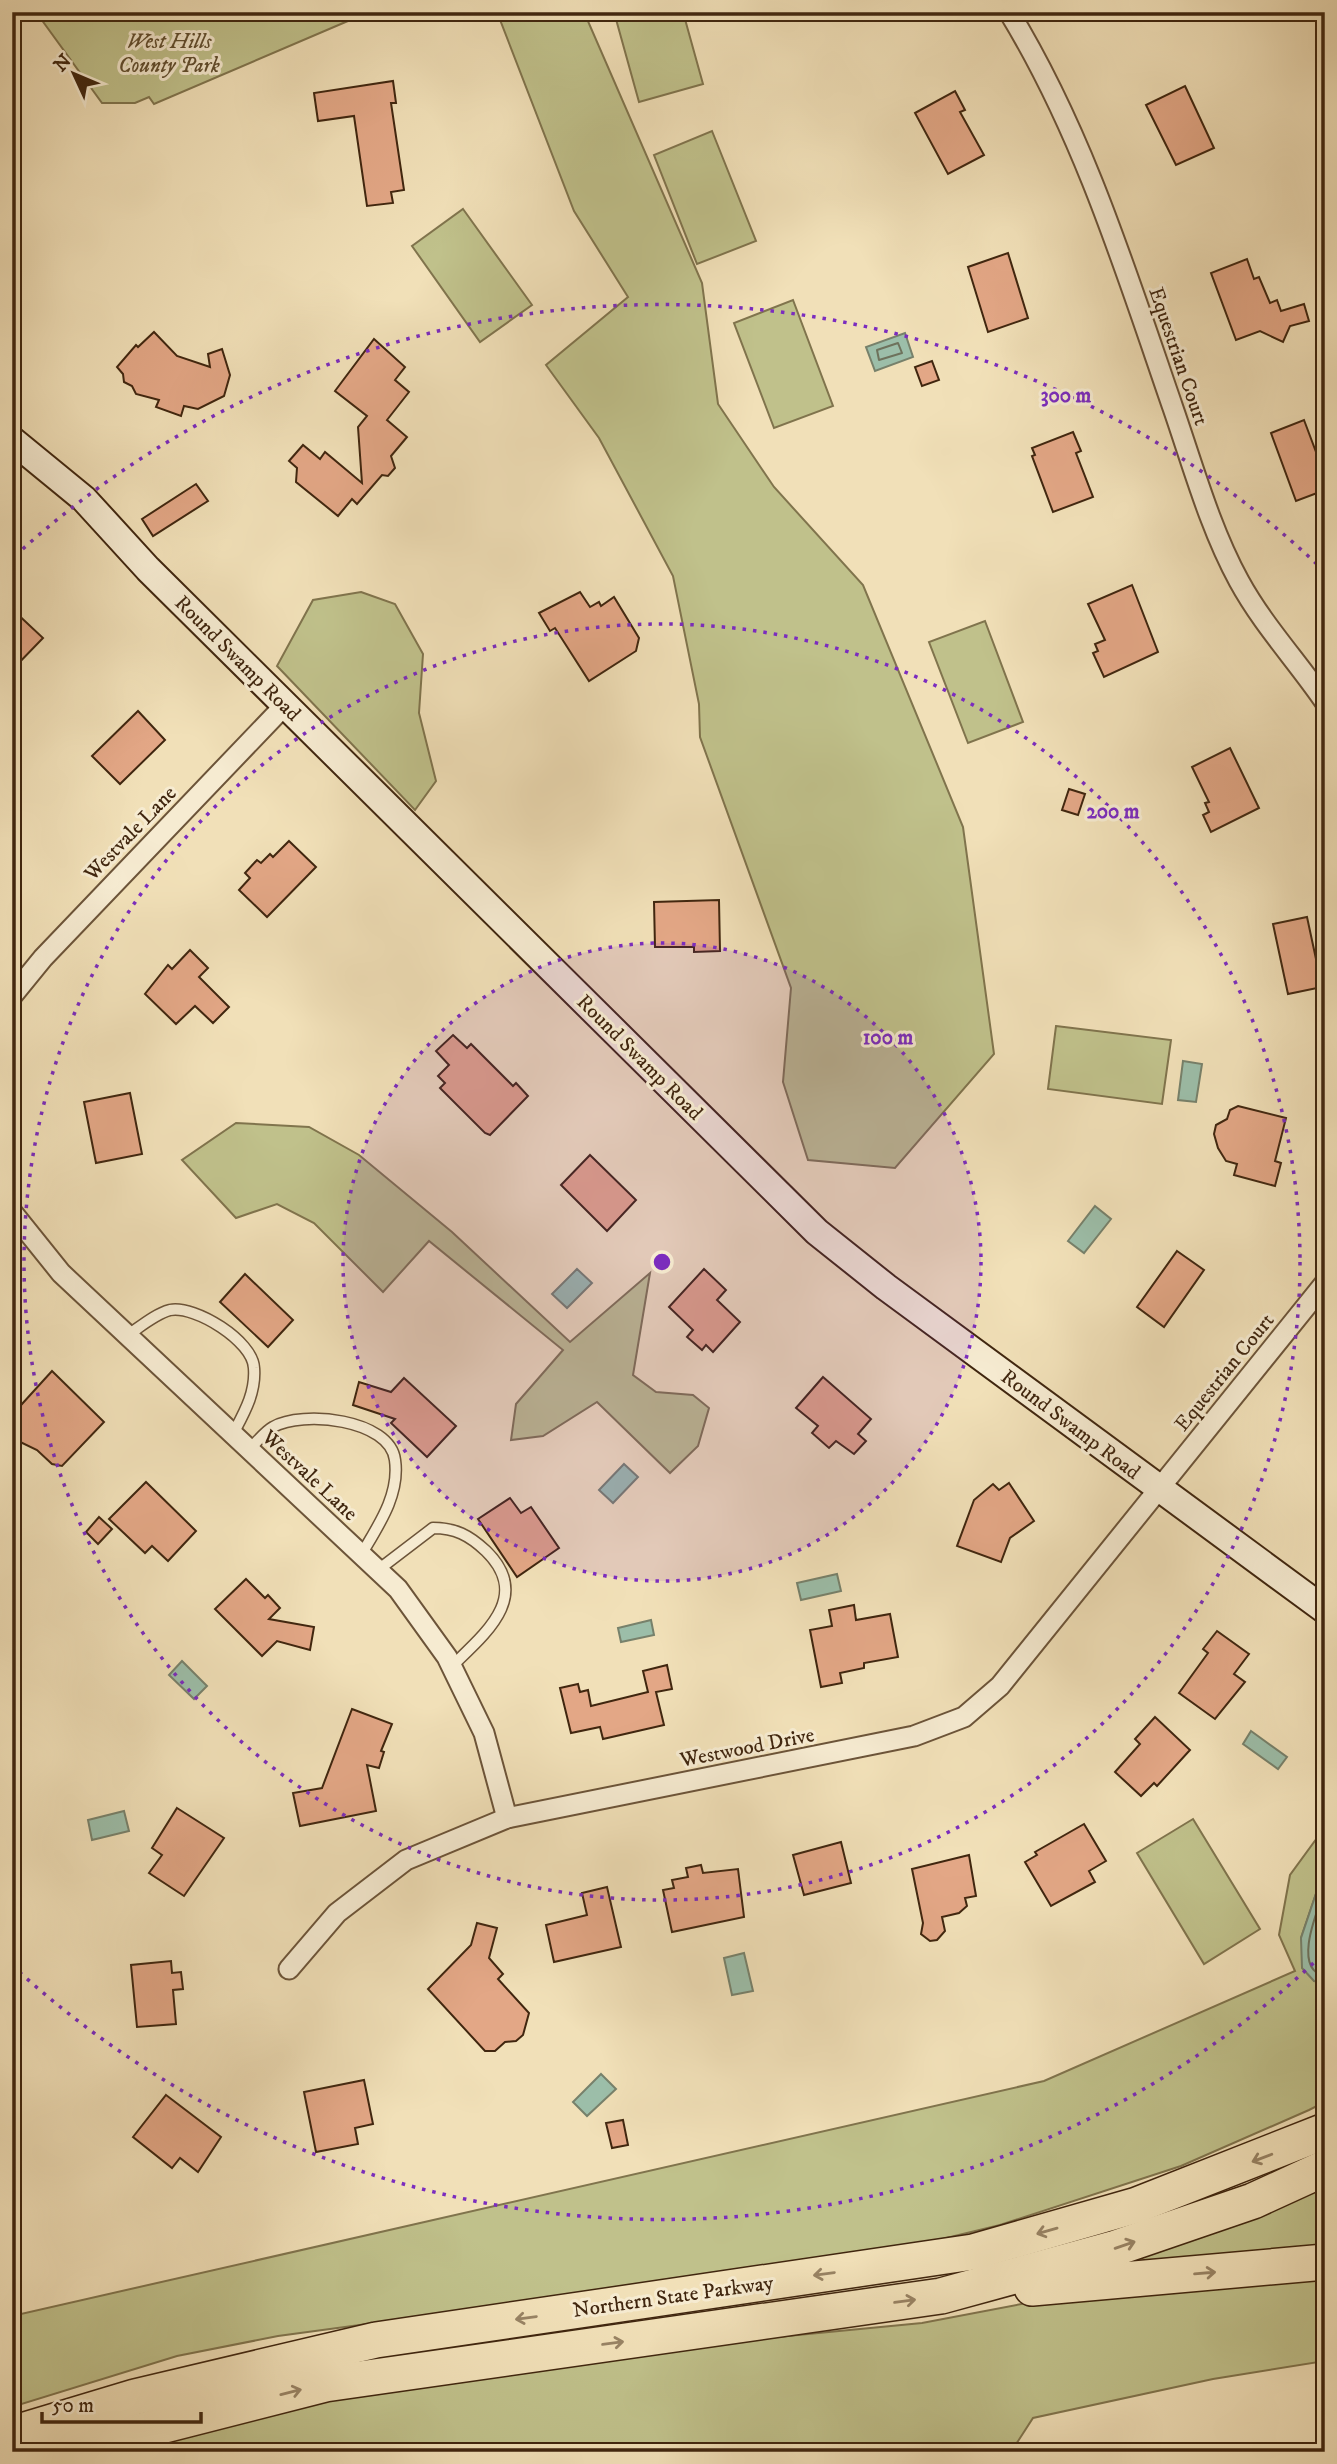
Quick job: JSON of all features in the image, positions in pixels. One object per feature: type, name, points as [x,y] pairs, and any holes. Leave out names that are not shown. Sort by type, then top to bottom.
[{"type":"highway","name":"Northern State Parkway","points":[[12,2434],[135,2397],[376,2340],[973,2252],[1137,2205],[1293,2147],[1325,2131]]},
{"type":"highway","name":"Northern State Parkway","points":[[59,2452],[325,2384],[942,2296],[1113,2249],[1253,2201],[1325,2168]]},
{"type":"highway","points":[[942,2296],[1325,2262]]},
{"type":"street","name":"Equestrian Court","points":[[1009,12],[1060,104],[1095,185],[1209,511],[1238,580],[1273,637],[1325,702]]},
{"type":"street","name":"Round Swamp Road","points":[[12,440],[84,499],[148,569],[817,1232],[1159,1490],[1325,1610]]},
{"type":"street","name":"Westvale Lane","points":[[12,996],[43,958],[285,705]]},
{"type":"street","name":"Westvale Lane","points":[[12,1212],[61,1273],[398,1590],[452,1666],[484,1732],[507,1818]]},
{"type":"street","name":"Equestrian Court","points":[[1159,1490],[1325,1283]]},
{"type":"street","name":"Westwood Drive","points":[[289,1969],[337,1913],[406,1860],[507,1818],[914,1736],[964,1717],[1000,1686],[1159,1490]]},
{"type":"lane","points":[[128,1335],[172,1310],[192,1311],[227,1332],[247,1348],[254,1365],[251,1399],[233,1434]]},
{"type":"lane","points":[[249,1450],[273,1427],[298,1421],[344,1422],[369,1428],[389,1444],[395,1458],[395,1480],[387,1512],[361,1555]]},
{"type":"lane","points":[[378,1570],[433,1528],[452,1528],[473,1539],[494,1559],[505,1581],[506,1596],[498,1616],[483,1636],[452,1666]]},
{"type":"green space","name":"West Hills County Park","points":[[36,12],[369,12],[154,104],[149,97],[135,103],[102,103]]},
{"type":"green space","points":[[497,12],[584,12],[702,283],[718,404],[774,487],[863,585],[963,827],[994,1054],[895,1168],[808,1160],[783,1082],[791,988],[700,737],[699,704],[673,576],[599,438],[546,365],[628,297],[574,211]]},
{"type":"green space","points":[[614,12],[683,12],[703,84],[639,102]]},
{"type":"green space","points":[[712,131],[756,241],[697,264],[654,155]]},
{"type":"green space","points":[[463,209],[532,305],[480,342],[412,246]]},
{"type":"green space","points":[[793,300],[833,406],[774,428],[734,323]]},
{"type":"green space","points":[[361,592],[395,604],[423,654],[419,713],[436,781],[415,810],[277,666],[313,600]]},
{"type":"green space","points":[[985,621],[1023,722],[968,743],[929,642]]},
{"type":"green space","points":[[1056,1026],[1171,1040],[1162,1104],[1048,1089]]},
{"type":"green space","points":[[236,1123],[309,1127],[359,1155],[452,1232],[570,1342],[650,1273],[633,1375],[656,1392],[693,1395],[709,1408],[698,1446],[670,1473],[597,1402],[543,1436],[511,1440],[516,1404],[563,1350],[429,1241],[383,1292],[314,1223],[277,1204],[236,1218],[182,1160]]},
{"type":"green space","points":[[1193,1819],[1260,1929],[1204,1964],[1137,1853]]},
{"type":"green space","points":[[1325,1827],[1325,1867],[1301,1938],[1314,1981],[1325,1983],[1325,2102],[1309,2110],[1181,2166],[1000,2225],[872,2256],[278,2336],[177,2356],[12,2407],[12,2316],[1044,2081],[1295,1971],[1279,1935],[1290,1875]]},
{"type":"green space","points":[[1325,2183],[1325,2248],[1127,2267],[1130,2261]]},
{"type":"green space","points":[[1325,2272],[1325,2361],[1213,2379],[1033,2418],[1011,2452],[116,2452],[347,2395],[777,2337],[922,2323],[1032,2302]]},
{"type":"water","points":[[905,333],[913,357],[875,371],[866,347]]},
{"type":"water","points":[[1183,1061],[1202,1064],[1196,1102],[1178,1100]]},
{"type":"water","points":[[1095,1206],[1111,1219],[1084,1253],[1068,1241]]},
{"type":"water","points":[[577,1269],[592,1283],[567,1308],[552,1294]]},
{"type":"water","points":[[624,1464],[638,1477],[613,1503],[599,1490]]},
{"type":"water","points":[[837,1574],[841,1591],[801,1600],[797,1583]]},
{"type":"water","points":[[651,1620],[654,1635],[621,1642],[618,1628]]},
{"type":"water","points":[[182,1661],[207,1686],[194,1699],[169,1675]]},
{"type":"water","points":[[1251,1731],[1287,1757],[1278,1769],[1243,1744]]},
{"type":"water","points":[[124,1811],[129,1831],[92,1840],[88,1820]]},
{"type":"water","points":[[1325,1867],[1325,1983],[1314,1981],[1302,1968],[1301,1938]]},
{"type":"water","points":[[744,1953],[753,1991],[732,1995],[724,1958]]},
{"type":"water","points":[[601,2074],[616,2089],[587,2116],[573,2102]]},
{"type":"building","points":[[393,81],[396,103],[391,103],[404,190],[391,192],[393,203],[367,206],[354,116],[318,121],[314,93]]},
{"type":"building","points":[[1185,86],[1214,148],[1176,165],[1146,105]]},
{"type":"building","points":[[955,91],[965,110],[960,112],[984,155],[948,174],[915,113]]},
{"type":"building","points":[[1008,253],[1028,318],[988,332],[968,267]]},
{"type":"building","points":[[1247,259],[1254,279],[1259,277],[1270,303],[1277,300],[1281,311],[1304,304],[1309,321],[1290,326],[1283,342],[1260,331],[1236,340],[1211,273]]},
{"type":"building","points":[[154,332],[177,356],[210,367],[208,354],[222,349],[230,375],[224,396],[198,409],[184,406],[181,416],[156,407],[159,400],[136,394],[132,386],[124,382],[123,374],[117,367],[136,345],[138,347]]},
{"type":"building","points":[[374,339],[405,367],[395,380],[409,392],[387,420],[407,437],[391,456],[395,468],[388,476],[382,475],[357,504],[352,499],[338,516],[296,482],[297,468],[289,461],[303,445],[320,459],[325,452],[362,483],[358,427],[367,416],[335,391]]},
{"type":"building","points":[[932,361],[939,380],[922,386],[915,367]]},
{"type":"building","points":[[1304,420],[1325,476],[1325,490],[1296,501],[1271,433]]},
{"type":"building","points":[[1073,432],[1081,451],[1076,453],[1093,497],[1053,512],[1032,456],[1035,455],[1032,448]]},
{"type":"building","points":[[196,484],[208,501],[153,536],[142,519]]},
{"type":"building","points":[[1132,585],[1158,652],[1104,677],[1093,653],[1098,651],[1095,644],[1105,640],[1088,604]]},
{"type":"building","points":[[580,592],[590,607],[599,602],[601,606],[614,597],[639,638],[636,651],[589,681],[555,628],[550,631],[539,613]]},
{"type":"building","points":[[12,609],[43,638],[12,670]]},
{"type":"building","points":[[138,711],[165,740],[120,784],[92,756]]},
{"type":"building","points":[[1230,748],[1259,808],[1211,832],[1203,815],[1209,812],[1205,803],[1209,802],[1192,767]]},
{"type":"building","points":[[1069,789],[1085,794],[1078,815],[1062,810]]},
{"type":"building","points":[[289,841],[316,867],[267,917],[239,890],[250,878],[245,873],[257,860],[261,863],[270,854],[273,857]]},
{"type":"building","points":[[719,900],[720,951],[694,952],[694,947],[655,947],[654,902]]},
{"type":"building","points":[[1307,917],[1322,987],[1288,994],[1273,924]]},
{"type":"building","points":[[190,950],[208,968],[199,977],[229,1007],[213,1023],[195,1006],[176,1024],[145,994],[168,965],[172,969]]},
{"type":"building","points":[[453,1035],[467,1048],[471,1044],[513,1086],[516,1083],[528,1096],[490,1135],[440,1088],[445,1083],[438,1076],[449,1065],[436,1051]]},
{"type":"building","points":[[130,1093],[142,1154],[96,1163],[84,1102]]},
{"type":"building","points":[[1238,1106],[1286,1118],[1275,1161],[1281,1163],[1275,1186],[1234,1175],[1237,1164],[1226,1161],[1218,1148],[1214,1134],[1216,1125],[1227,1119],[1230,1110]]},
{"type":"building","points":[[590,1155],[636,1200],[607,1231],[561,1185]]},
{"type":"building","points":[[1177,1251],[1204,1270],[1164,1327],[1137,1307]]},
{"type":"building","points":[[704,1269],[726,1290],[717,1300],[740,1322],[713,1352],[706,1345],[702,1350],[687,1337],[693,1330],[669,1307]]},
{"type":"building","points":[[245,1274],[293,1320],[268,1347],[220,1302]]},
{"type":"building","points":[[52,1371],[104,1422],[62,1466],[52,1464],[37,1450],[12,1438],[12,1415]]},
{"type":"building","points":[[823,1377],[871,1419],[858,1434],[866,1441],[854,1454],[836,1441],[829,1448],[812,1433],[818,1426],[796,1408]]},
{"type":"building","points":[[404,1378],[456,1426],[427,1457],[391,1423],[395,1419],[353,1405],[359,1382],[391,1392]]},
{"type":"building","points":[[146,1482],[196,1531],[168,1561],[152,1546],[145,1553],[109,1519]]},
{"type":"building","points":[[1009,1483],[1034,1521],[1010,1538],[1001,1562],[957,1546],[974,1500],[993,1484],[999,1490]]},
{"type":"building","points":[[510,1498],[521,1513],[531,1507],[559,1548],[517,1577],[478,1519]]},
{"type":"building","points":[[99,1517],[112,1529],[98,1544],[86,1532]]},
{"type":"building","points":[[246,1579],[265,1598],[268,1595],[280,1608],[269,1619],[314,1627],[310,1650],[277,1641],[262,1656],[215,1609]]},
{"type":"building","points":[[854,1605],[856,1620],[890,1614],[898,1657],[864,1663],[864,1668],[840,1673],[842,1683],[821,1687],[810,1630],[832,1626],[829,1610]]},
{"type":"building","points":[[1217,1631],[1249,1654],[1234,1674],[1245,1682],[1215,1719],[1179,1693],[1208,1653],[1203,1649]]},
{"type":"building","points":[[667,1665],[672,1689],[656,1692],[664,1725],[603,1739],[600,1727],[571,1733],[560,1688],[578,1684],[580,1692],[588,1690],[591,1706],[648,1692],[643,1671]]},
{"type":"building","points":[[352,1709],[392,1724],[381,1751],[384,1752],[379,1768],[367,1765],[376,1811],[300,1826],[293,1793],[322,1788]]},
{"type":"building","points":[[1155,1717],[1190,1750],[1157,1786],[1154,1783],[1141,1796],[1115,1772],[1140,1744],[1135,1739]]},
{"type":"building","points":[[177,1808],[224,1838],[184,1896],[149,1873],[162,1855],[152,1848]]},
{"type":"building","points":[[1084,1824],[1106,1861],[1089,1871],[1095,1882],[1051,1906],[1025,1862],[1037,1855],[1035,1852]]},
{"type":"building","points":[[841,1842],[851,1883],[804,1895],[793,1855]]},
{"type":"building","points":[[969,1855],[976,1896],[965,1898],[967,1906],[959,1913],[942,1917],[945,1931],[937,1940],[930,1941],[921,1934],[923,1923],[912,1869]]},
{"type":"building","points":[[701,1865],[703,1873],[738,1869],[744,1917],[672,1932],[663,1890],[674,1888],[672,1880],[688,1877],[686,1868]]},
{"type":"building","points":[[607,1887],[621,1947],[554,1962],[546,1925],[587,1915],[582,1893]]},
{"type":"building","points":[[477,1923],[497,1928],[489,1958],[503,1974],[498,1979],[529,2013],[523,2035],[516,2041],[505,2042],[495,2051],[485,2051],[428,1989],[471,1945]]},
{"type":"building","points":[[171,1961],[172,1973],[181,1972],[183,1989],[173,1990],[176,2024],[137,2027],[131,1965]]},
{"type":"building","points":[[364,2080],[373,2124],[355,2128],[358,2144],[316,2152],[304,2092]]},
{"type":"building","points":[[166,2095],[221,2137],[198,2172],[180,2158],[172,2168],[133,2137]]},
{"type":"building","points":[[623,2120],[628,2145],[612,2148],[606,2123]]}]
